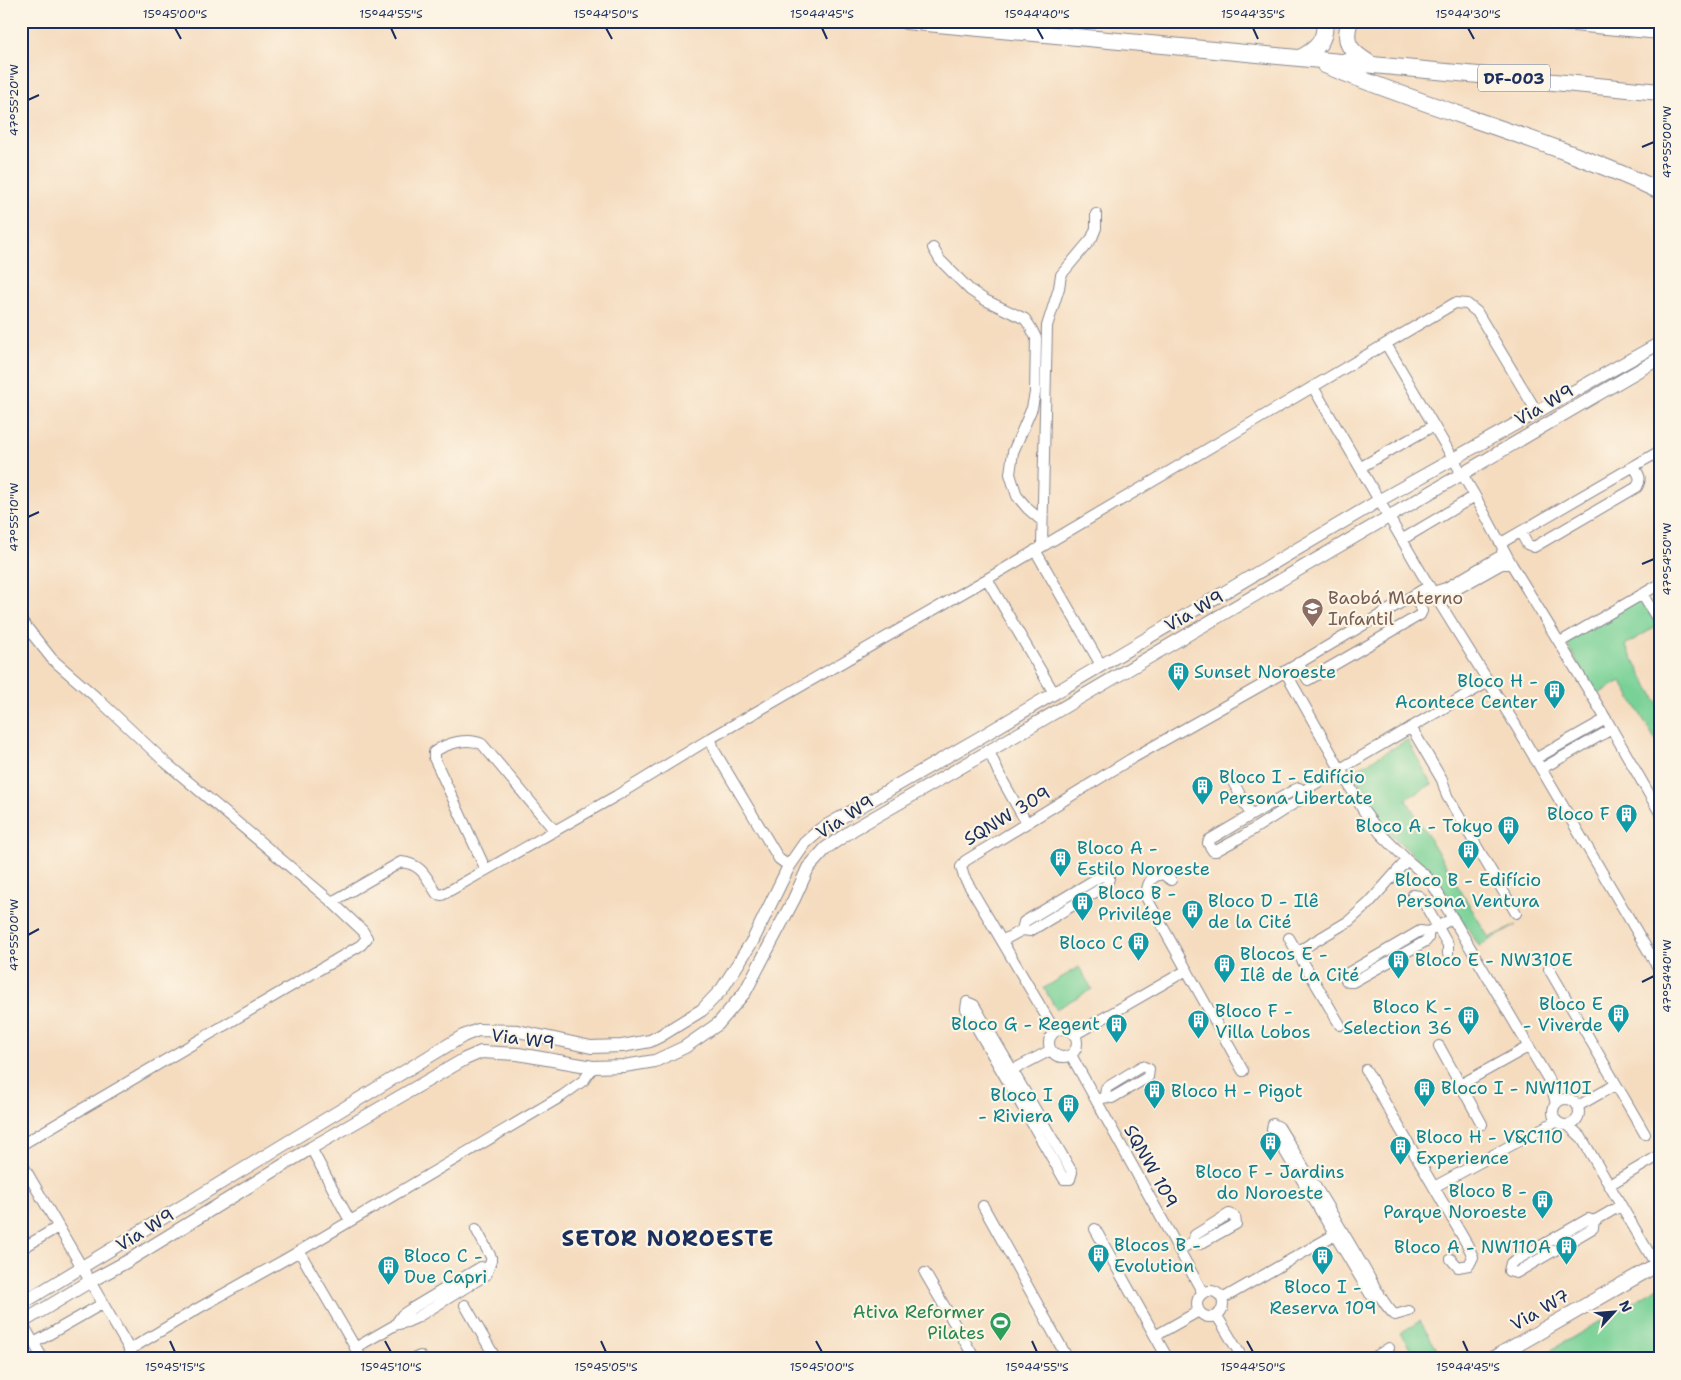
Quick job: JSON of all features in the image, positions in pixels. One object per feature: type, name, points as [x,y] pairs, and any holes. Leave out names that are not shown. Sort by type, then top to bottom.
[{"type":"highway","name":"DF-003","points":[[906,21],[1660,92]]},
{"type":"highway","points":[[1324,21],[1323,39],[1317,48],[1306,58],[1374,85],[1554,147],[1660,191]]},
{"type":"highway","points":[[1350,21],[1346,31],[1348,43],[1354,54],[1369,64]]},
{"type":"highway","points":[[1554,21],[1660,31]]},
{"type":"main road","name":"Via W7","points":[[1492,1359],[1658,1264]]},
{"type":"street","points":[[1096,214],[1096,228],[1092,238],[1061,275],[1059,288],[1047,326],[1042,522],[1038,548],[1102,665]]},
{"type":"street","points":[[933,248],[940,260],[970,290],[985,300],[1025,319],[1032,328],[1036,338],[1035,394],[1032,408],[1013,452],[1010,474],[1018,496],[1042,522]]},
{"type":"street","points":[[332,902],[401,862],[412,863],[423,871],[437,894],[442,895],[616,796],[711,738],[987,579],[1455,303],[1467,304],[1477,312],[1537,412]]},
{"type":"street","name":"Via W9","points":[[21,1304],[463,1036],[478,1030],[518,1031],[591,1047],[622,1046],[650,1041],[660,1036],[702,1010],[722,989],[753,940],[789,866],[805,843],[821,829],[979,738],[1380,500],[1660,343]]},
{"type":"street","points":[[1386,344],[1475,496],[1512,565],[1612,729],[1660,813]]},
{"type":"street","name":"Via W9","points":[[22,1322],[126,1262],[311,1148],[465,1058],[481,1052],[518,1054],[593,1067],[624,1066],[655,1061],[685,1047],[718,1024],[745,992],[794,899],[808,868],[826,848],[854,829],[1659,359]]},
{"type":"street","points":[[1313,387],[1431,589],[1535,759],[1660,971]]},
{"type":"street","points":[[1361,467],[1433,426]]},
{"type":"street","points":[[1657,453],[1660,465]]},
{"type":"street","name":"SQNW 309","points":[[1055,1031],[964,877],[961,867],[964,861],[1131,759],[1414,596],[1431,589],[1446,588],[1497,558],[1500,556],[1502,546],[1521,533],[1657,453]]},
{"type":"street","points":[[1521,533],[1527,544],[1534,548],[1637,487],[1640,476],[1634,467]]},
{"type":"street","points":[[1403,539],[1475,496]]},
{"type":"street","points":[[1440,603],[1450,593],[1500,565],[1504,563],[1512,565]]},
{"type":"street","points":[[987,579],[1054,693]]},
{"type":"street","points":[[1560,642],[1660,584]]},
{"type":"street","points":[[1642,594],[1660,623]]},
{"type":"street","points":[[1298,663],[1308,680],[1420,615],[1422,611],[1414,596]]},
{"type":"street","points":[[21,620],[52,659],[165,762],[332,902],[363,931],[367,938],[361,945],[21,1145]]},
{"type":"street","points":[[1285,671],[1364,810],[1380,833],[1407,860],[1427,876],[1551,1084],[1576,1107],[1581,1137]]},
{"type":"street","points":[[1303,791],[1488,682]]},
{"type":"street","points":[[1535,759],[1606,719]]},
{"type":"street","points":[[1411,726],[1442,780],[1447,796],[1516,913]]},
{"type":"street","points":[[1541,770],[1612,729]]},
{"type":"street","points":[[711,738],[714,750],[779,859],[789,866]]},
{"type":"street","points":[[979,738],[990,751],[1000,776],[1026,822]]},
{"type":"street","points":[[486,870],[434,758],[434,752],[438,749],[467,739],[482,744],[555,831]]},
{"type":"street","points":[[1232,780],[1252,814]]},
{"type":"street","points":[[1299,788],[1303,791],[1301,799],[1243,836],[1213,851],[1208,843],[1209,840],[1294,790],[1299,788]]},
{"type":"street","points":[[1297,952],[1349,921],[1370,903],[1407,860]]},
{"type":"street","points":[[1171,880],[1163,874],[1153,878],[1148,884],[1146,896],[1243,1071]]},
{"type":"street","points":[[1002,941],[1022,930],[1030,931],[1044,923],[1107,885],[1109,878],[1101,876],[1024,922],[1022,930]]},
{"type":"street","points":[[1413,895],[1419,896],[1422,899],[1448,945],[1448,954]]},
{"type":"street","points":[[1428,932],[1426,941],[1353,982],[1346,980],[1348,973],[1420,931],[1428,932],[1453,918]]},
{"type":"street","points":[[1289,938],[1340,1026]]},
{"type":"street","points":[[1549,969],[1645,1134]]},
{"type":"street","points":[[1074,1035],[1187,970]]},
{"type":"street","points":[[1008,1073],[974,1005],[967,1002],[966,1010],[1008,1073],[1072,1172],[1070,1179],[1064,1179],[1008,1073]]},
{"type":"street","points":[[1066,1029],[1074,1035],[1077,1044],[1070,1055],[1059,1056],[1050,1050],[1049,1041],[1055,1031],[1066,1029]]},
{"type":"street","points":[[1439,1046],[1482,1124]]},
{"type":"street","points":[[1460,1085],[1528,1047]]},
{"type":"street","points":[[1008,1073],[1050,1050]]},
{"type":"street","name":"SQNW 109","points":[[1070,1055],[1101,1099],[1203,1293]]},
{"type":"street","points":[[21,1162],[81,1269],[132,1354],[197,1309],[299,1252],[562,1096],[584,1080],[593,1067]]},
{"type":"street","points":[[1366,1070],[1473,1257],[1469,1265],[1458,1267],[1451,1259]]},
{"type":"street","points":[[1551,1084],[1556,1104]]},
{"type":"street","points":[[1576,1107],[1615,1084]]},
{"type":"street","points":[[1563,1099],[1576,1107],[1575,1122],[1564,1125],[1556,1121],[1553,1112],[1556,1104],[1563,1099]]},
{"type":"street","points":[[1434,1187],[1556,1121]]},
{"type":"street","points":[[1339,1232],[1272,1130],[1273,1124],[1279,1127],[1339,1232],[1370,1294],[1373,1296],[1379,1293],[1390,1312],[1395,1315],[1409,1312]]},
{"type":"street","points":[[1568,1125],[1581,1137],[1620,1206],[1658,1264]]},
{"type":"street","points":[[311,1148],[350,1221]]},
{"type":"street","points":[[1609,1185],[1660,1155]]},
{"type":"street","points":[[983,1206],[1068,1359]]},
{"type":"street","points":[[1594,1221],[1593,1228],[1516,1273],[1509,1271],[1511,1264],[1536,1248],[1588,1219],[1594,1221],[1620,1206]]},
{"type":"street","points":[[21,1249],[58,1227]]},
{"type":"street","points":[[355,1348],[395,1325],[416,1318],[486,1275],[491,1257],[476,1229]]},
{"type":"street","points":[[1095,1229],[1168,1359]]},
{"type":"street","points":[[1222,1299],[1339,1232]]},
{"type":"street","points":[[1179,1250],[1193,1242]]},
{"type":"street","points":[[299,1252],[362,1359]]},
{"type":"street","points":[[925,1273],[975,1359]]},
{"type":"street","points":[[1214,1291],[1222,1299],[1222,1310],[1217,1316],[1209,1317],[1199,1311],[1198,1299],[1203,1293],[1214,1291]]},
{"type":"street","points":[[34,1343],[102,1304]]},
{"type":"street","points":[[465,1305],[496,1359]]},
{"type":"street","points":[[1155,1336],[1199,1311]]},
{"type":"street","points":[[1217,1316],[1243,1359]]},
{"type":"street","points":[[22,1322],[43,1359]]},
{"type":"street","points":[[1372,1359],[1389,1348]]},
{"type":"street","points":[[413,1359],[420,1356],[423,1359]]},
{"type":"green space","points":[[1640,598],[1657,626],[1625,645],[1660,707],[1660,748],[1621,681],[1596,695],[1566,642]]},
{"type":"green space","points":[[1407,740],[1432,784],[1406,799],[1489,938],[1517,925],[1479,946],[1430,870],[1385,829],[1352,772]]},
{"type":"green space","points":[[1079,967],[1092,989],[1056,1009],[1044,988]]},
{"type":"green space","points":[[1660,1286],[1660,1359],[1536,1359]]},
{"type":"green space","points":[[1420,1321],[1441,1356],[1436,1359],[1417,1359],[1400,1333]]},
{"type":"place","name":"Baobá Materno Infantil","points":[[1312,627]]},
{"type":"place","name":"Sunset Noroeste","points":[[1178,691]]},
{"type":"place","name":"Bloco H - Acontece Center","points":[[1554,710]]},
{"type":"place","name":"Bloco I - Edifício Persona Libertate","points":[[1203,806]]},
{"type":"place","name":"Bloco F","points":[[1626,833]]},
{"type":"place","name":"Bloco A - Tokyo","points":[[1509,845]]},
{"type":"place","name":"Bloco B - Edifício Persona Ventura","points":[[1468,869]]},
{"type":"place","name":"Bloco A - Estilo Noroeste","points":[[1061,877]]},
{"type":"place","name":"Bloco B - Privilége","points":[[1082,922]]},
{"type":"place","name":"Bloco D - Ilê de la Cité","points":[[1192,930]]},
{"type":"place","name":"Bloco C","points":[[1139,962]]},
{"type":"place","name":"Bloco E - NW310E","points":[[1399,979]]},
{"type":"place","name":"Blocos E - Ilê de La Cité","points":[[1224,983]]},
{"type":"place","name":"Bloco E - Viverde","points":[[1619,1033]]},
{"type":"place","name":"Bloco K - Selection 36","points":[[1468,1036]]},
{"type":"place","name":"Bloco F - Villa Lobos","points":[[1199,1040]]},
{"type":"place","name":"Bloco G - Regent","points":[[1116,1043]]},
{"type":"place","name":"Bloco I - NW110I","points":[[1425,1107]]},
{"type":"place","name":"Bloco H - Pigot","points":[[1155,1110]]},
{"type":"place","name":"Bloco I - Riviera","points":[[1069,1124]]},
{"type":"place","name":"Bloco F - Jardins do Noroeste","points":[[1270,1161]]},
{"type":"place","name":"Bloco H - V&C110 Experience","points":[[1400,1166]]},
{"type":"place","name":"Bloco B - Parque Noroeste","points":[[1543,1220]]},
{"type":"place","name":"Bloco A - NW110A","points":[[1567,1266]]},
{"type":"place","name":"Blocos B - Evolution","points":[[1098,1274]]},
{"type":"place","name":"Bloco I - Reserva 109","points":[[1323,1276]]},
{"type":"place","name":"Bloco C - Due Capri","points":[[388,1285]]},
{"type":"place","name":"Ativa Reformer Pilates","points":[[1001,1341]]},
{"type":"district","name":"SETOR NOROESTE","points":[[668,1238]]}]
